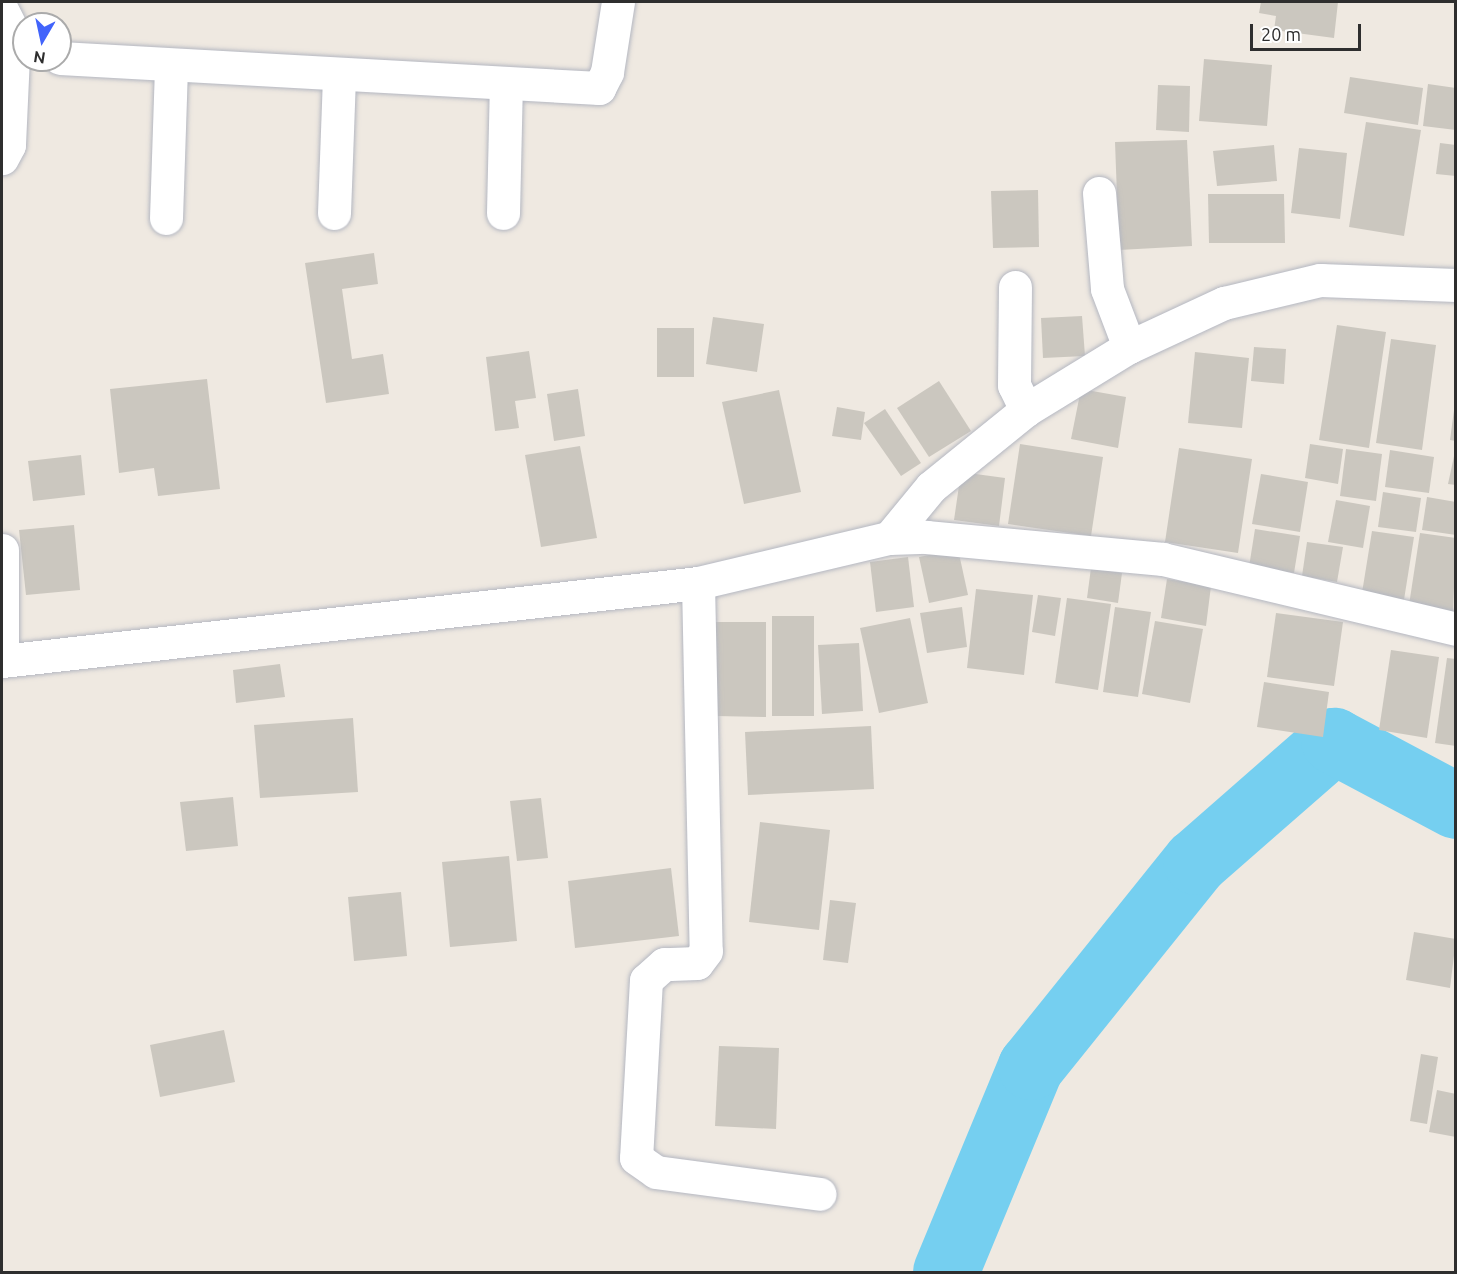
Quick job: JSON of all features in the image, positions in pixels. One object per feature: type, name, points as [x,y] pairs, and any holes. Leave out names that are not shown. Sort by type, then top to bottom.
[{"type":"street","points":[[72,59],[599,88],[607,72],[618,2]]},
{"type":"street","points":[[2,10],[12,30]]},
{"type":"street","points":[[166,218],[171,65]]},
{"type":"street","points":[[2,158],[9,145],[17,72]]},
{"type":"street","points":[[334,213],[339,74]]},
{"type":"street","points":[[503,213],[506,84]]},
{"type":"street","points":[[1100,193],[1107,289],[1129,347]]},
{"type":"street","points":[[889,538],[931,487],[1026,410],[1129,347],[1224,303],[1320,280],[1455,285]]},
{"type":"street","points":[[1016,286],[1014,385],[1026,410]]},
{"type":"street","points":[[2,550],[2,661],[698,584],[889,538],[977,537],[1163,559],[1455,629]]},
{"type":"street","points":[[698,584],[706,951],[697,963],[664,964],[646,980],[636,1158],[656,1172],[820,1194]]},
{"type":"building","points":[[1261,2],[1338,2],[1334,38],[1274,30],[1276,16],[1259,13]]},
{"type":"building","points":[[1204,59],[1272,65],[1267,126],[1199,121]]},
{"type":"building","points":[[1350,77],[1423,88],[1418,125],[1344,113]]},
{"type":"building","points":[[1428,84],[1456,88],[1456,130],[1423,126]]},
{"type":"building","points":[[1158,85],[1190,86],[1189,132],[1156,130]]},
{"type":"building","points":[[1366,122],[1421,130],[1404,236],[1349,227]]},
{"type":"building","points":[[1187,140],[1192,246],[1119,250],[1115,142]]},
{"type":"building","points":[[1440,143],[1456,145],[1456,176],[1436,174]]},
{"type":"building","points":[[1274,145],[1277,181],[1217,186],[1213,151]]},
{"type":"building","points":[[1299,148],[1347,153],[1340,219],[1291,213]]},
{"type":"building","points":[[1038,190],[1039,247],[993,248],[991,191]]},
{"type":"building","points":[[1208,194],[1284,194],[1285,243],[1209,243]]},
{"type":"building","points":[[374,253],[378,284],[342,289],[352,359],[383,354],[389,394],[326,403],[305,263]]},
{"type":"building","points":[[1082,316],[1085,356],[1043,358],[1041,318]]},
{"type":"building","points":[[713,317],[764,324],[757,372],[706,364]]},
{"type":"building","points":[[1337,325],[1386,332],[1369,448],[1319,440]]},
{"type":"building","points":[[657,328],[694,328],[694,377],[657,377]]},
{"type":"building","points":[[1391,339],[1436,345],[1422,450],[1376,443]]},
{"type":"building","points":[[1254,347],[1286,349],[1284,384],[1251,381]]},
{"type":"building","points":[[529,351],[536,398],[515,401],[519,428],[495,431],[486,357]]},
{"type":"building","points":[[1195,352],[1249,358],[1242,428],[1188,423]]},
{"type":"building","points":[[207,379],[220,489],[158,496],[154,468],[119,473],[110,389]]},
{"type":"building","points":[[939,381],[971,431],[929,457],[897,408]]},
{"type":"building","points":[[578,389],[585,436],[554,441],[547,394]]},
{"type":"building","points":[[1081,389],[1126,397],[1118,448],[1071,439]]},
{"type":"building","points":[[779,390],[801,492],[744,504],[722,402]]},
{"type":"building","points":[[837,407],[865,412],[861,440],[832,436]]},
{"type":"building","points":[[885,409],[921,463],[901,476],[864,423]]},
{"type":"building","points":[[1454,410],[1456,410],[1456,441],[1450,440]]},
{"type":"building","points":[[1020,444],[1103,457],[1091,536],[1008,524]]},
{"type":"building","points":[[1310,444],[1343,449],[1338,484],[1305,478]]},
{"type":"building","points":[[580,446],[597,538],[541,547],[525,455]]},
{"type":"building","points":[[1456,447],[1456,485],[1448,484]]},
{"type":"building","points":[[1179,448],[1252,459],[1238,553],[1165,542]]},
{"type":"building","points":[[1346,449],[1382,454],[1376,501],[1340,496]]},
{"type":"building","points":[[1390,450],[1434,457],[1429,493],[1385,487]]},
{"type":"building","points":[[81,455],[85,495],[33,501],[28,461]]},
{"type":"building","points":[[961,472],[1005,478],[999,526],[954,520]]},
{"type":"building","points":[[1261,474],[1308,482],[1300,532],[1252,524]]},
{"type":"building","points":[[1383,492],[1421,498],[1416,532],[1378,527]]},
{"type":"building","points":[[1427,497],[1456,502],[1456,535],[1422,530]]},
{"type":"building","points":[[1336,500],[1370,506],[1363,548],[1328,542]]},
{"type":"building","points":[[74,525],[80,590],[26,595],[19,530]]},
{"type":"building","points":[[1255,529],[1300,536],[1294,573],[1249,567]]},
{"type":"building","points":[[1372,531],[1414,537],[1403,606],[1361,599]]},
{"type":"building","points":[[1420,533],[1456,538],[1453,612],[1409,605]]},
{"type":"building","points":[[1307,542],[1343,547],[1337,582],[1302,576]]},
{"type":"building","points":[[958,549],[968,595],[929,603],[919,557]]},
{"type":"building","points":[[908,557],[914,607],[876,612],[870,562]]},
{"type":"building","points":[[1091,568],[1122,573],[1118,603],[1087,598]]},
{"type":"building","points":[[1167,579],[1211,586],[1206,626],[1161,618]]},
{"type":"building","points":[[976,589],[1033,595],[1024,675],[967,668]]},
{"type":"building","points":[[1038,595],[1061,598],[1055,636],[1032,632]]},
{"type":"building","points":[[1067,598],[1111,604],[1098,690],[1055,683]]},
{"type":"building","points":[[962,607],[967,647],[927,653],[920,613]]},
{"type":"building","points":[[1115,607],[1151,612],[1138,697],[1103,692]]},
{"type":"building","points":[[1276,613],[1343,622],[1334,686],[1267,677]]},
{"type":"building","points":[[772,616],[814,616],[814,716],[772,716]]},
{"type":"building","points":[[910,618],[928,703],[879,713],[860,628]]},
{"type":"building","points":[[1155,621],[1203,629],[1190,703],[1142,694]]},
{"type":"building","points":[[716,622],[766,622],[766,717],[716,716]]},
{"type":"building","points":[[859,643],[863,711],[822,714],[818,645]]},
{"type":"building","points":[[1391,650],[1439,657],[1427,738],[1379,730]]},
{"type":"building","points":[[1447,658],[1456,659],[1456,746],[1435,743]]},
{"type":"building","points":[[280,664],[285,697],[236,703],[233,670]]},
{"type":"building","points":[[1264,682],[1329,692],[1323,737],[1257,727]]},
{"type":"building","points":[[353,718],[358,792],[260,798],[254,725]]},
{"type":"building","points":[[871,726],[874,789],[748,795],[745,732]]},
{"type":"building","points":[[233,797],[238,846],[186,851],[180,802]]},
{"type":"building","points":[[541,798],[548,858],[517,861],[510,801]]},
{"type":"building","points":[[760,822],[830,830],[819,930],[749,922]]},
{"type":"building","points":[[509,856],[517,941],[450,947],[442,862]]},
{"type":"building","points":[[671,868],[679,936],[575,948],[568,881]]},
{"type":"building","points":[[401,892],[407,956],[354,961],[348,897]]},
{"type":"building","points":[[830,900],[856,903],[848,963],[823,960]]},
{"type":"building","points":[[1414,932],[1456,939],[1450,988],[1406,980]]},
{"type":"building","points":[[224,1030],[235,1082],[160,1097],[150,1045]]},
{"type":"building","points":[[719,1046],[779,1048],[776,1129],[715,1126]]},
{"type":"building","points":[[1421,1054],[1438,1057],[1427,1124],[1410,1121]]},
{"type":"building","points":[[1437,1090],[1456,1094],[1456,1137],[1429,1132]]},
{"type":"waterway","points":[[946,1272],[1031,1067],[1196,862],[1334,741],[1456,806]]}]
